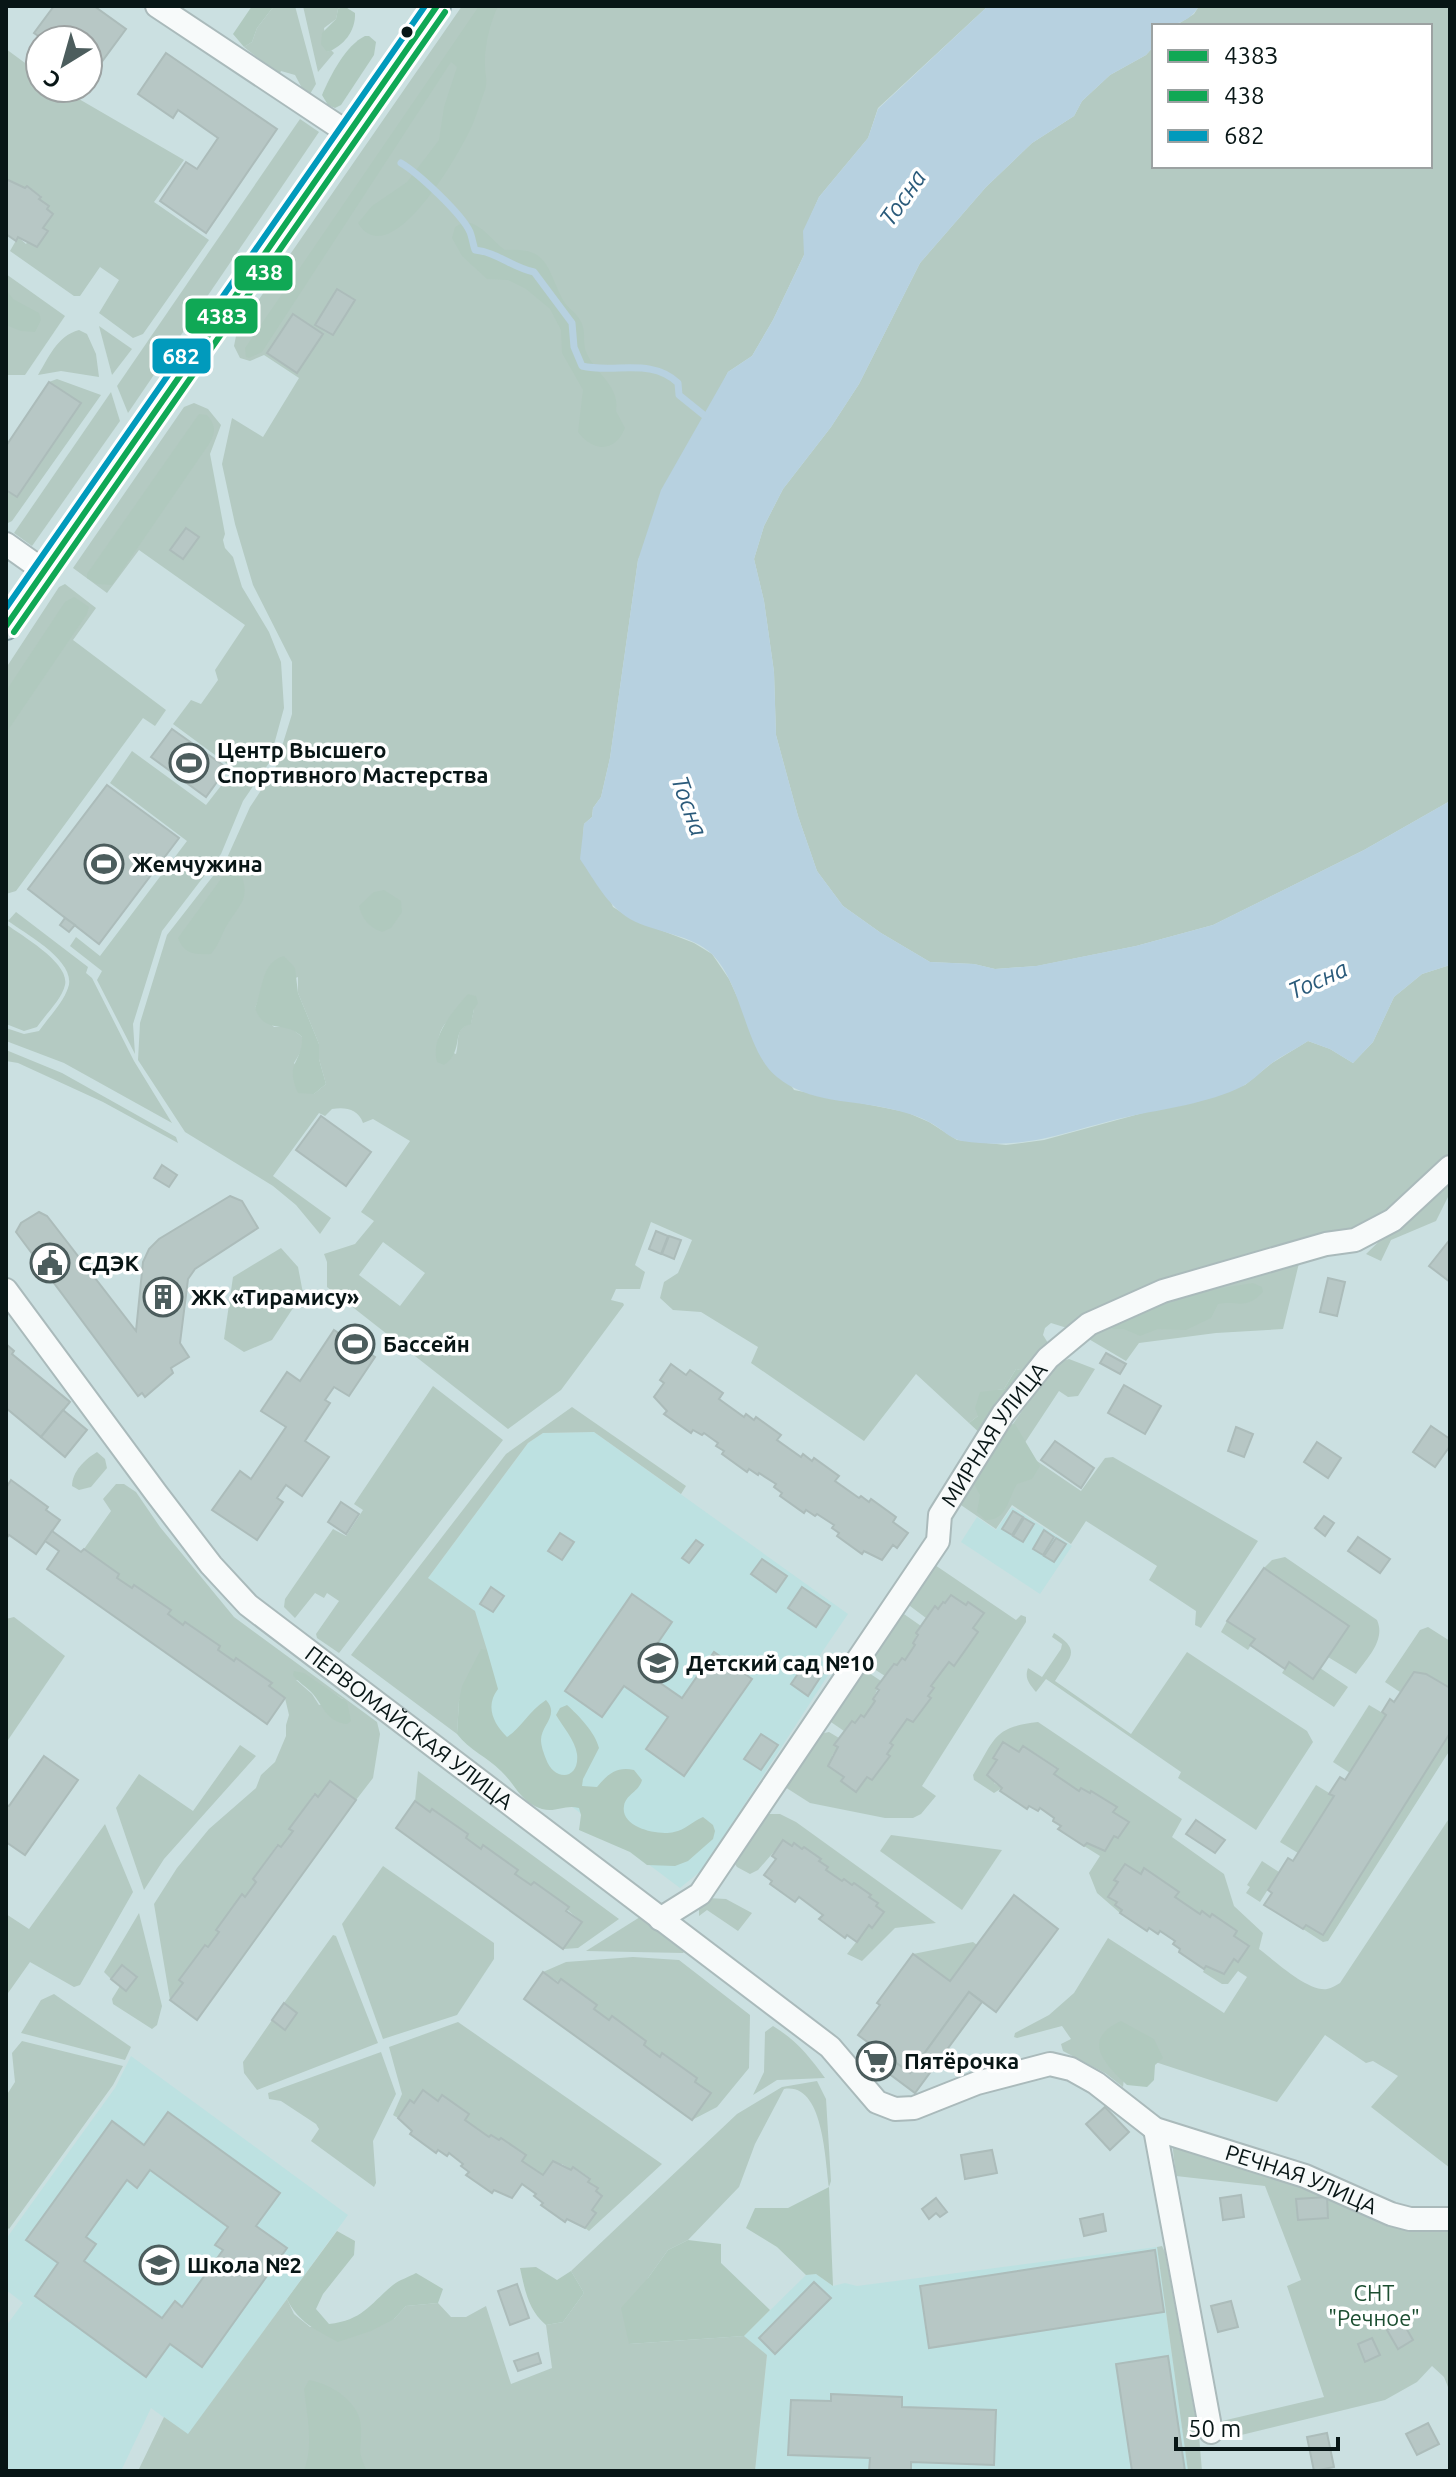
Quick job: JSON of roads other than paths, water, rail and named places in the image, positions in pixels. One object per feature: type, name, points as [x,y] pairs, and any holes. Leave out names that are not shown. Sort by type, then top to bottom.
[{"type":"main road","points":[[6,626],[437,6]]},
{"type":"street","points":[[157,6],[348,133]]},
{"type":"street","points":[[6,544],[44,571]]},
{"type":"street","name":"МИРНАЯ УЛИЦА","points":[[660,1919],[700,1894],[938,1541],[940,1515],[1003,1414],[1048,1358],[1089,1324],[1163,1291],[1298,1252],[1355,1240],[1393,1220],[1450,1167]]},
{"type":"street","name":"ПЕРВОМАЙСКАЯ УЛИЦА","points":[[6,1290],[156,1493],[233,1591],[830,2047],[877,2102],[895,2109],[914,2108],[977,2083],[1050,2064],[1071,2069],[1096,2083],[1155,2129]]},
{"type":"street","points":[[1155,2129],[1211,2432]]},
{"type":"street","name":"РЕЧНАЯ УЛИЦА","points":[[1155,2129],[1305,2176],[1391,2214],[1410,2219],[1450,2219]]},
{"type":"water","name":"Тосна","points":[[988,6],[1199,6],[1180,22],[1152,24],[1152,48],[1146,55],[1110,75],[1082,101],[1074,116],[1032,143],[986,187],[920,263],[859,384],[831,427],[783,489],[764,526],[754,559],[764,601],[774,672],[776,735],[817,871],[843,906],[930,962],[974,964],[995,969],[1036,966],[1136,946],[1213,925],[1364,850],[1450,801],[1450,965],[1422,974],[1394,997],[1373,1042],[1353,1063],[1330,1049],[1308,1041],[1272,1063],[1243,1086],[1215,1097],[1046,1138],[1007,1143],[958,1140],[911,1114],[817,1096],[777,1077],[758,1052],[732,984],[713,955],[695,942],[630,919],[602,892],[580,859],[584,824],[592,817],[593,808],[601,797],[610,758],[638,560],[661,490],[728,372],[752,356],[773,320],[804,255],[803,231],[819,197],[868,138],[878,109]]},
{"type":"waterway","points":[[401,163],[428,184],[458,215],[470,232],[475,250],[534,272],[572,323],[574,347],[582,366],[656,370],[678,383],[679,395],[705,416]]},
{"type":"place","name":"Центр Высшего Спортивного Мастерства","points":[[189,763]]},
{"type":"place","name":"Жемчужина","points":[[104,864]]},
{"type":"place","name":"СДЭК","points":[[50,1263]]},
{"type":"place","name":"ЖК «Тирамису»","points":[[163,1297]]},
{"type":"place","name":"Бассейн","points":[[355,1344]]},
{"type":"place","name":"Детский сад №10","points":[[658,1663]]},
{"type":"place","name":"Пятёрочка","points":[[876,2061]]},
{"type":"place","name":"Школа №2","points":[[159,2265]]},
{"type":"park label","name":"СНТ \"Речное\"","points":[[1374,2306]]}]
